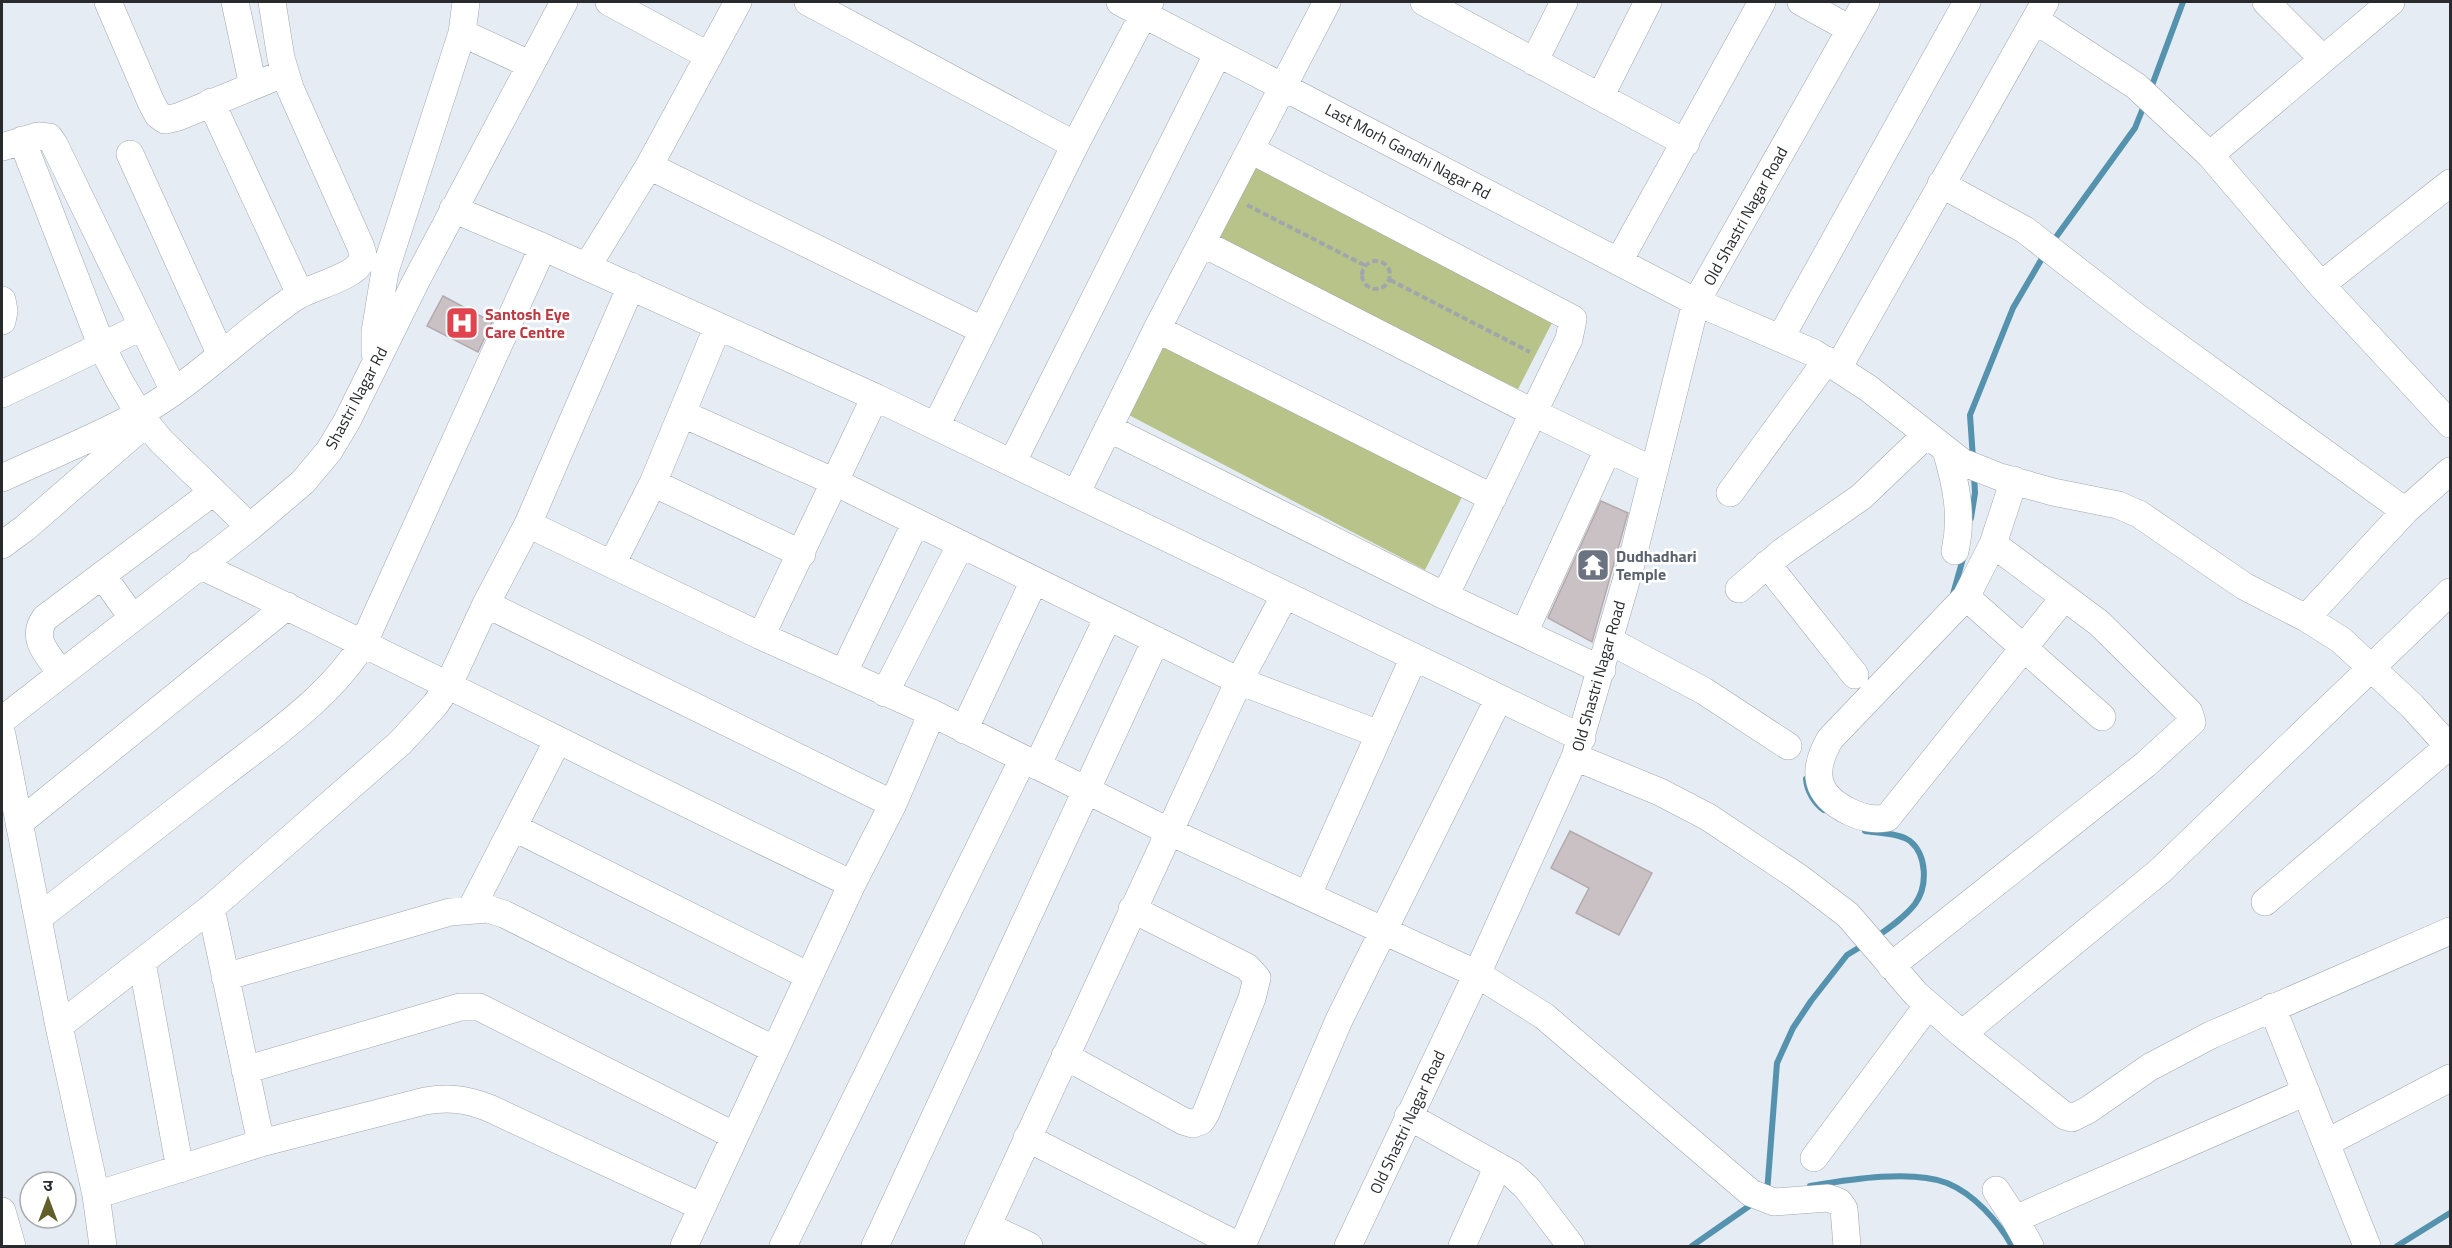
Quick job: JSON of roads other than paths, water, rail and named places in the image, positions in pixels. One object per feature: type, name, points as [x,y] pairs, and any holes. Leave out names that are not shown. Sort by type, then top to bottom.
[{"type":"street","points":[[108,2],[158,116],[165,120],[178,117],[285,73]]},
{"type":"street","points":[[235,2],[253,86]]},
{"type":"street","points":[[272,2],[285,73],[363,254],[373,267]]},
{"type":"street","points":[[376,363],[373,267],[462,33],[466,2]]},
{"type":"street","name":"Shastri Nagar Rd","points":[[2,720],[250,527],[303,482],[329,451],[453,209],[564,2]]},
{"type":"street","points":[[609,2],[709,56]]},
{"type":"street","points":[[588,265],[649,166],[738,2]]},
{"type":"street","points":[[807,2],[1075,145]]},
{"type":"street","points":[[1076,494],[1157,329],[1327,2]]},
{"type":"street","points":[[1424,2],[1452,8],[1534,62],[1686,143]]},
{"type":"street","points":[[1534,62],[1564,2]]},
{"type":"street","points":[[1600,97],[1648,2]]},
{"type":"street","points":[[1619,261],[1762,2]]},
{"type":"street","points":[[1801,2],[1850,29]]},
{"type":"street","name":"Old Shastri Nagar Road","points":[[1348,1246],[1477,975],[1579,747],[1610,641],[1696,302],[1866,2]]},
{"type":"street","points":[[1781,337],[1967,2]]},
{"type":"street","points":[[2266,2],[2322,58]]},
{"type":"street","points":[[2210,155],[2391,2]]},
{"type":"street","points":[[936,426],[1075,145],[1138,6]]},
{"type":"street","name":"Last Morh Gandhi Nagar Rd","points":[[1138,6],[1218,53],[1696,302],[1781,337],[1833,364],[1945,449],[2007,478],[2118,505],[2139,514],[2244,586],[2306,618],[2341,640],[2412,706],[2450,747]]},
{"type":"street","points":[[1731,493],[1833,364],[1941,184],[2040,11],[2136,86],[2210,155],[2321,285],[2451,424]]},
{"type":"street","points":[[462,33],[529,64]]},
{"type":"street","points":[[1012,463],[1218,53]]},
{"type":"street","points":[[211,102],[300,294]]},
{"type":"street","points":[[174,392],[54,144],[49,137],[38,136],[12,144],[102,347],[142,418],[250,527]]},
{"type":"street","points":[[1251,150],[1573,319],[1569,339],[1445,596]]},
{"type":"street","points":[[130,154],[220,353]]},
{"type":"street","points":[[649,166],[982,330]]},
{"type":"street","points":[[2321,285],[2451,183]]},
{"type":"street","points":[[1941,184],[2005,218],[2404,511]]},
{"type":"street","points":[[453,209],[588,265],[875,397],[1498,698],[1579,747],[1707,817],[1798,877],[1848,915],[1928,1005],[2059,1111],[2072,1118],[2088,1110],[2150,1067],[2211,1035],[2272,1006],[2451,931]]},
{"type":"street","points":[[1202,243],[1534,413],[1654,471]]},
{"type":"street","points":[[38,918],[302,710],[350,664],[364,642],[543,247]]},
{"type":"street","points":[[2,545],[25,528],[142,418],[220,353],[300,294],[352,271],[373,267],[416,281]]},
{"type":"street","points":[[59,1026],[211,908],[400,743],[448,686],[486,604],[528,524],[631,286]]},
{"type":"street","points":[[2,300],[2,321]]},
{"type":"street","points":[[612,564],[653,483],[718,326]]},
{"type":"street","points":[[2,394],[141,327]]},
{"type":"street","points":[[1157,329],[1493,498]]},
{"type":"street","points":[[761,636],[837,483],[875,397]]},
{"type":"street","points":[[683,414],[837,483],[1239,681],[1379,734]]},
{"type":"street","points":[[2,478],[142,418]]},
{"type":"street","points":[[1108,428],[1445,596],[1602,670]]},
{"type":"street","points":[[1524,633],[1608,449]]},
{"type":"street","points":[[1739,588],[1767,564],[1861,496],[1945,449],[1958,501],[1959,521],[1955,550]]},
{"type":"street","points":[[2306,618],[2404,511],[2451,471]]},
{"type":"street","points":[[2007,478],[1993,544],[1966,597],[1830,740],[1821,754],[1818,777],[1830,800],[1860,817],[1874,820],[1887,818],[2063,599]]},
{"type":"street","points":[[653,483],[802,554]]},
{"type":"street","points":[[61,673],[41,645],[38,627],[45,618],[213,492]]},
{"type":"street","points":[[844,672],[916,522]]},
{"type":"street","points":[[528,524],[761,636],[932,713],[1168,831],[1308,894],[1477,975],[1544,1016],[1758,1197],[1828,1198],[1839,1202],[1844,1209],[1847,1246]]},
{"type":"street","points":[[885,693],[961,544]]},
{"type":"street","points":[[1888,962],[2146,764],[2193,722],[2189,712],[2099,623],[2063,599],[1993,544]]},
{"type":"street","points":[[1767,564],[1855,675]]},
{"type":"street","points":[[199,565],[364,642],[669,797],[852,884]]},
{"type":"street","points":[[102,575],[132,617]]},
{"type":"street","points":[[964,730],[1034,581]]},
{"type":"street","points":[[1029,1246],[983,1236],[1168,831],[1239,681],[1284,595]]},
{"type":"street","points":[[1966,597],[2102,717]]},
{"type":"street","points":[[1962,1034],[2160,871],[2371,669],[2448,600]]},
{"type":"street","points":[[486,604],[892,804]]},
{"type":"street","points":[[19,823],[287,606]]},
{"type":"street","points":[[783,1246],[1030,762],[1108,617]]},
{"type":"street","points":[[875,1246],[1156,640]]},
{"type":"street","points":[[1610,641],[1704,691],[1788,746]]},
{"type":"street","points":[[1308,894],[1414,657]]},
{"type":"street","points":[[1027,1138],[1241,1246],[1339,1020],[1498,698]]},
{"type":"street","points":[[684,1246],[852,884],[892,804],[932,713]]},
{"type":"street","points":[[2,735],[59,1026],[96,1196],[104,1246]]},
{"type":"street","points":[[471,909],[558,740]]},
{"type":"street","points":[[2265,902],[2450,747]]},
{"type":"street","points":[[513,828],[809,976]]},
{"type":"street","points":[[211,908],[261,1143]]},
{"type":"street","points":[[225,977],[450,912],[488,909],[504,914],[775,1050]]},
{"type":"street","points":[[1065,1056],[1184,1121],[1193,1124],[1201,1122],[1206,1113],[1252,998],[1257,978],[1247,967],[1132,909]]},
{"type":"street","points":[[141,962],[180,1169]]},
{"type":"street","points":[[1814,1158],[1928,1005]]},
{"type":"street","points":[[245,1070],[460,1007],[479,1006],[735,1136]]},
{"type":"street","points":[[2272,1006],[2367,1246]]},
{"type":"street","points":[[2326,1143],[2451,1078]]},
{"type":"street","points":[[2015,1219],[2306,1092]]},
{"type":"street","points":[[96,1196],[261,1143],[425,1101],[448,1098],[468,1100],[702,1207]]},
{"type":"street","points":[[1408,1116],[1498,1166],[1527,1188],[1571,1246]]},
{"type":"street","points":[[1462,1246],[1498,1166]]},
{"type":"street","points":[[1996,1190],[2030,1246]]},
{"type":"street","points":[[2,1211],[11,1246]]},
{"type":"waterway","points":[[2151,88],[2183,2]]},
{"type":"waterway","points":[[2051,244],[2135,128],[2145,103]]},
{"type":"waterway","points":[[1973,459],[1970,415],[2013,308],[2044,255]]},
{"type":"waterway","points":[[1971,518],[1975,493],[1974,475]]},
{"type":"waterway","points":[[1953,594],[1964,555]]},
{"type":"waterway","points":[[1806,779],[1812,796],[1824,810]]},
{"type":"waterway","points":[[1865,831],[1906,838],[1920,854],[1924,871],[1922,889],[1915,904],[1902,918],[1876,937]]},
{"type":"waterway","points":[[1767,1193],[1777,1063],[1793,1028],[1811,1001],[1847,955],[1865,944]]},
{"type":"waterway","points":[[1810,1186],[1898,1176],[1932,1179],[1947,1183],[1976,1201],[2000,1227],[2012,1246]]},
{"type":"waterway","points":[[1692,1246],[1755,1202]]},
{"type":"waterway","points":[[2397,1246],[2450,1213]]},
{"type":"place","name":"Santosh Eye Care Centre","points":[[462,323]]},
{"type":"place","name":"Dudhadhari Temple","points":[[1593,565]]}]
